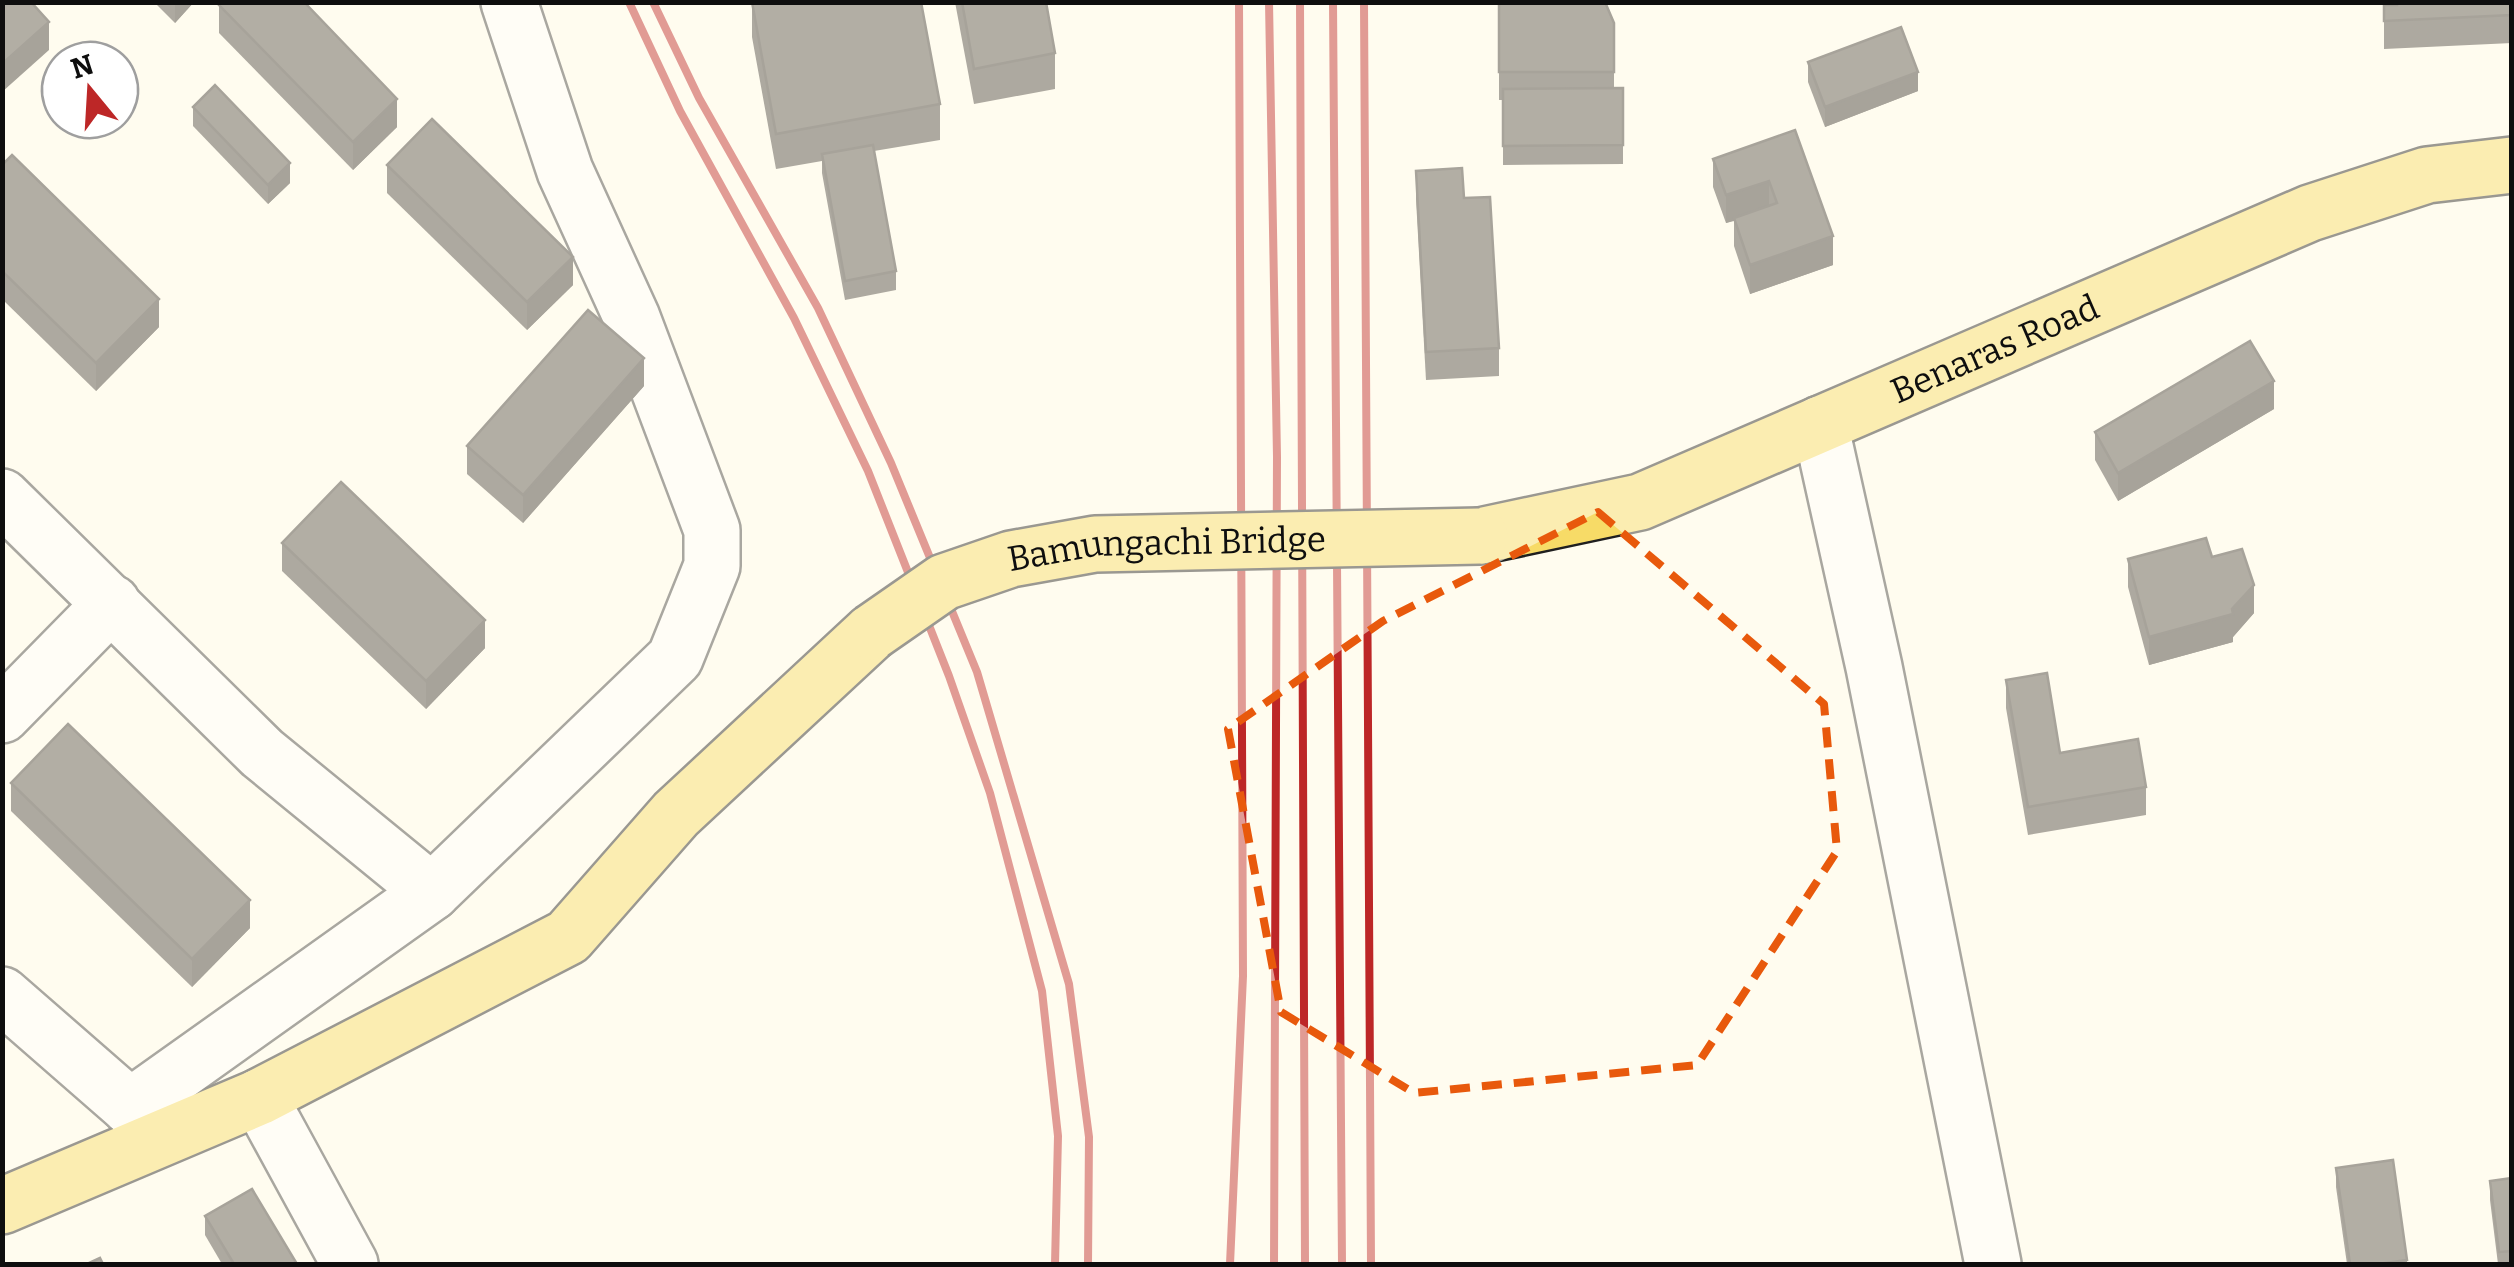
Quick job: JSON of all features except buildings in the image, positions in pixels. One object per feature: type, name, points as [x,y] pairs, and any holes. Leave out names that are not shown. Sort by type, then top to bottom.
[{"type":"main road","name":"Benaras Road","points":[[1480,536],[1640,502],[2310,213],[2428,174],[2512,166]]},
{"type":"main road","name":"Bamungachi Bridge","points":[[2,1206],[148,1122],[259,1098],[568,938],[676,814],[872,632],[944,582],[1011,559],[1095,544],[1480,536]]},
{"type":"street","points":[[2,995],[148,1122],[432,892],[675,658],[712,566],[712,530],[632,318],[566,171],[509,2]]},
{"type":"street","points":[[1820,424],[1874,667],[1993,1264]]},
{"type":"street","points":[[2,497],[262,753],[432,892]]},
{"type":"street","points":[[2,715],[112,603]]},
{"type":"street","points":[[259,1098],[350,1264]]},
{"type":"highlighted area","points":[[1598,512],[1824,704],[1837,851],[1697,1065],[1414,1093],[1281,1012],[1228,729],[1383,621]]},
{"type":"railway","points":[[629,2],[680,111],[794,318],[868,471],[949,676],[990,793],[1042,991],[1058,1136],[1055,1264]]},
{"type":"railway","points":[[653,2],[699,98],[818,308],[891,463],[977,672],[1069,984],[1089,1137],[1088,1264]]},
{"type":"railway","points":[[1230,1264],[1243,976],[1239,2]]},
{"type":"railway","points":[[1269,2],[1277,457],[1274,1264]]},
{"type":"railway","points":[[1300,2],[1305,1264]]},
{"type":"railway","points":[[1333,2],[1342,1264]]},
{"type":"railway","points":[[1364,2],[1371,1264]]}]
